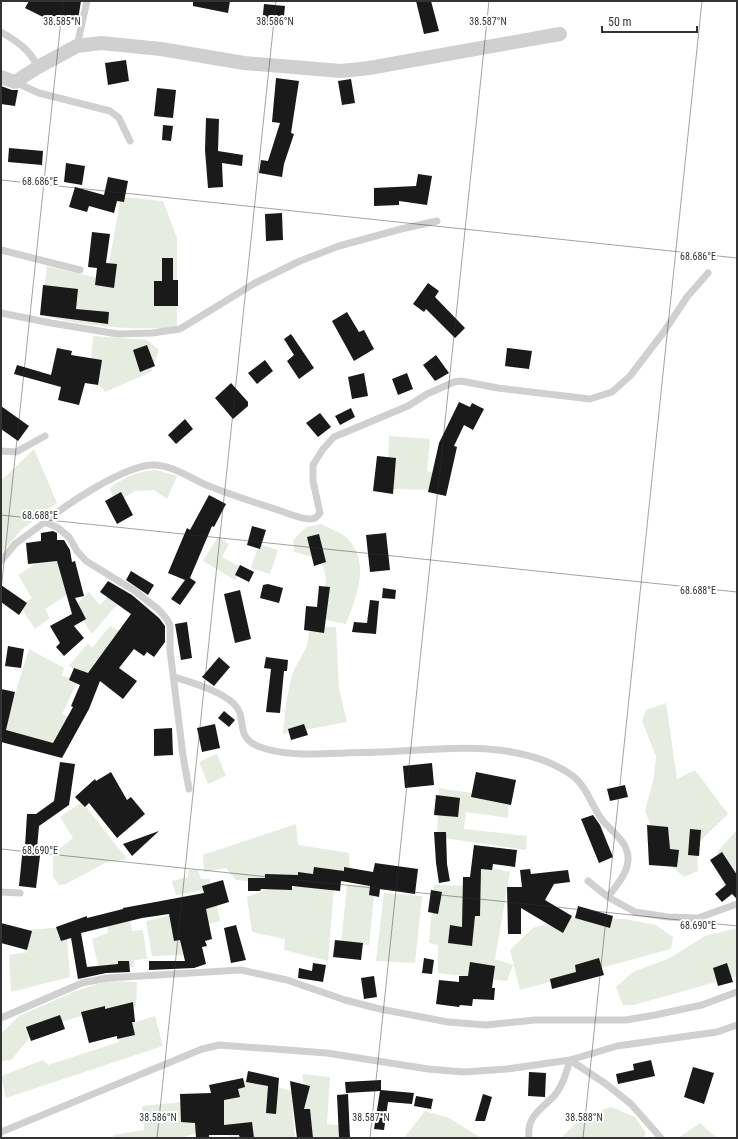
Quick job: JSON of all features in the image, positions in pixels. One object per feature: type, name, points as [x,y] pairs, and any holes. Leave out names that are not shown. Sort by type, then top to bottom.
[{"type":"street","points":[[1,77],[15,82],[38,67],[77,46],[101,43],[161,49],[244,63],[341,71],[369,68],[560,34]]},
{"type":"lane","points":[[77,46],[87,1]]},
{"type":"lane","points":[[1,32],[23,46],[32,54],[38,67]]},
{"type":"lane","points":[[15,82],[39,93],[110,111],[119,118],[130,141]]},
{"type":"lane","points":[[1,313],[51,324],[118,334],[152,333],[180,329],[254,283],[300,261],[339,246],[437,221]]},
{"type":"lane","points":[[1,250],[80,270]]},
{"type":"lane","points":[[1,560],[15,544],[65,505],[141,466],[154,465],[168,467],[229,494],[289,514],[310,519],[317,517],[320,513],[313,481],[313,465],[323,449],[334,437],[408,406],[427,394],[454,382],[461,381],[498,388],[590,399],[612,392],[630,376],[663,333],[687,297],[708,273]]},
{"type":"lane","points":[[1,451],[16,452],[46,436]]},
{"type":"lane","points":[[45,522],[58,528],[69,537],[77,551],[86,561],[135,591],[158,609],[170,625],[170,650],[183,756],[189,789]]},
{"type":"lane","points":[[174,677],[226,697],[235,704],[239,712],[242,728],[249,742],[267,749],[309,755],[458,747],[517,753],[557,766],[574,777],[602,819],[625,845],[628,856],[625,874],[608,897]]},
{"type":"lane","points":[[588,881],[608,897],[635,912],[668,917],[698,918],[737,904]]},
{"type":"lane","points":[[1,892],[20,893]]},
{"type":"lane","points":[[1,1018],[82,983],[107,978],[241,970],[287,980],[345,1000],[380,1010],[448,1022],[486,1025],[535,1020],[626,1020],[655,1016],[702,1005],[737,992]]},
{"type":"lane","points":[[1,1132],[202,1049],[219,1045],[327,1053],[428,1069],[464,1072],[507,1069],[570,1060],[616,1046],[717,1032],[737,1026]]},
{"type":"lane","points":[[528,1138],[528,1126],[531,1119],[537,1110],[554,1095],[563,1082],[570,1060]]},
{"type":"lane","points":[[570,1060],[606,1084],[631,1104],[661,1138]]},
{"type":"shaded area","points":[[121,197],[163,201],[177,238],[177,327],[108,327],[73,322],[41,315],[47,266],[106,280]]},
{"type":"shaded area","points":[[93,336],[147,340],[159,350],[151,372],[105,392],[90,374]]},
{"type":"shaded area","points":[[389,436],[430,439],[427,471],[440,474],[439,490],[387,489]]},
{"type":"shaded area","points":[[34,449],[57,503],[21,530],[1,554],[1,481]]},
{"type":"shaded area","points":[[156,470],[177,476],[167,499],[154,490],[135,491],[115,503],[110,488],[132,475]]},
{"type":"shaded area","points":[[321,524],[339,532],[348,539],[355,549],[359,559],[360,570],[357,592],[346,624],[321,619],[326,578],[321,559],[294,552],[293,540],[306,527]]},
{"type":"shaded area","points":[[218,537],[229,544],[222,557],[242,568],[235,580],[203,561]]},
{"type":"shaded area","points":[[259,544],[278,550],[270,574],[251,568]]},
{"type":"shaded area","points":[[55,551],[79,587],[45,609],[50,618],[35,629],[20,606],[32,598],[18,575]]},
{"type":"shaded area","points":[[89,592],[100,605],[111,593],[119,602],[92,634],[74,607]]},
{"type":"shaded area","points":[[110,626],[128,636],[88,677],[69,666],[88,643],[92,648]]},
{"type":"shaded area","points":[[310,626],[336,627],[339,689],[347,722],[283,734],[286,703],[292,674],[307,646]]},
{"type":"shaded area","points":[[29,649],[64,668],[62,676],[78,680],[62,714],[73,718],[57,749],[4,730]]},
{"type":"shaded area","points":[[666,703],[677,779],[695,770],[728,814],[697,844],[698,871],[684,877],[664,859],[645,811],[654,777],[656,756],[642,721],[646,710]]},
{"type":"shaded area","points":[[217,754],[226,776],[208,784],[199,762]]},
{"type":"shaded area","points":[[439,788],[509,799],[508,818],[466,812],[464,829],[527,836],[526,850],[437,837]]},
{"type":"shaded area","points":[[82,802],[127,859],[105,863],[66,884],[59,885],[53,877],[53,854],[73,838],[60,817]]},
{"type":"shaded area","points":[[296,824],[298,845],[349,853],[350,879],[252,882],[236,880],[226,868],[204,872],[203,855]]},
{"type":"shaded area","points":[[737,830],[737,881],[717,852]]},
{"type":"shaded area","points":[[479,865],[510,872],[495,959],[513,965],[507,981],[438,973],[438,945],[429,943],[434,885],[475,886]]},
{"type":"shaded area","points":[[188,870],[198,870],[201,879],[210,879],[210,889],[176,895],[172,881],[188,877]]},
{"type":"shaded area","points":[[347,885],[375,886],[369,945],[341,944]]},
{"type":"shaded area","points":[[274,887],[334,887],[328,961],[284,950],[285,939],[252,932],[247,897]]},
{"type":"shaded area","points":[[384,893],[422,896],[415,963],[376,961]]},
{"type":"shaded area","points":[[216,900],[220,921],[193,928],[189,919]]},
{"type":"shaded area","points":[[176,914],[183,955],[152,956],[146,921]]},
{"type":"shaded area","points":[[563,918],[625,919],[656,925],[673,937],[671,949],[520,990],[510,950],[533,928]]},
{"type":"shaded area","points":[[130,919],[132,931],[143,930],[147,959],[134,960],[134,967],[99,969],[92,939],[108,933],[106,922]]},
{"type":"shaded area","points":[[66,927],[70,977],[11,992],[9,955],[28,952],[27,930]]},
{"type":"shaded area","points":[[737,928],[737,976],[634,1005],[623,1005],[616,987],[633,972],[670,958],[705,936]]},
{"type":"shaded area","points":[[108,981],[137,982],[136,1007],[88,1014],[37,1029],[11,1060],[1,1061],[1,1034],[19,1016],[76,991]]},
{"type":"shaded area","points":[[155,1016],[163,1046],[6,1098],[1,1076],[43,1060],[48,1065],[119,1042],[117,1028]]},
{"type":"shaded area","points":[[303,1074],[330,1077],[327,1124],[345,1126],[352,1138],[305,1138]]},
{"type":"shaded area","points":[[251,1079],[291,1091],[295,1138],[246,1138],[246,1136],[231,1138],[220,1126],[226,1088]]},
{"type":"shaded area","points":[[192,1101],[199,1132],[182,1138],[114,1138],[113,1135],[144,1130],[142,1106]]},
{"type":"shaded area","points":[[611,1107],[635,1117],[646,1133],[643,1138],[561,1138],[582,1117]]},
{"type":"shaded area","points":[[425,1111],[449,1118],[481,1138],[404,1138]]},
{"type":"shaded area","points":[[700,1123],[717,1138],[678,1138]]},
{"type":"building","points":[[29,1],[81,1],[78,20],[47,15],[45,18],[25,8]]},
{"type":"building","points":[[193,1],[230,1],[228,13],[193,6]]},
{"type":"building","points":[[416,1],[431,1],[439,31],[424,34]]},
{"type":"building","points":[[264,4],[285,6],[283,26],[262,24]]},
{"type":"building","points":[[126,60],[129,81],[108,85],[105,63]]},
{"type":"building","points":[[276,78],[299,81],[291,133],[294,134],[284,164],[282,177],[259,173],[261,160],[268,161],[280,123],[272,122]]},
{"type":"building","points":[[351,79],[355,103],[342,105],[338,81]]},
{"type":"building","points":[[1,86],[12,90],[18,90],[15,106],[1,104]]},
{"type":"building","points":[[157,88],[176,90],[173,118],[154,116]]},
{"type":"building","points":[[206,118],[219,119],[218,151],[243,155],[242,166],[222,163],[223,187],[208,188],[205,150]]},
{"type":"building","points":[[163,125],[173,126],[171,141],[162,140]]},
{"type":"building","points":[[9,148],[43,151],[42,165],[8,162]]},
{"type":"building","points":[[66,163],[85,166],[82,185],[64,182]]},
{"type":"building","points":[[418,174],[432,176],[427,205],[399,201],[399,205],[374,206],[374,188],[416,186]]},
{"type":"building","points":[[108,177],[128,181],[124,202],[117,201],[114,213],[89,206],[87,212],[69,207],[75,187],[104,195]]},
{"type":"building","points":[[282,213],[283,240],[266,241],[265,214]]},
{"type":"building","points":[[92,232],[110,234],[106,263],[117,264],[114,288],[95,285],[97,268],[88,267]]},
{"type":"building","points":[[162,258],[173,258],[173,280],[178,280],[178,306],[154,306],[154,281],[162,281]]},
{"type":"building","points":[[428,283],[439,291],[435,297],[465,328],[455,338],[426,309],[424,312],[413,304]]},
{"type":"building","points":[[43,285],[78,289],[76,309],[109,312],[108,324],[40,315]]},
{"type":"building","points":[[347,312],[359,332],[364,330],[374,349],[354,361],[332,321]]},
{"type":"building","points":[[291,334],[314,368],[299,379],[287,361],[294,355],[284,339]]},
{"type":"building","points":[[147,345],[155,366],[140,372],[133,350]]},
{"type":"building","points":[[57,348],[72,351],[71,355],[102,360],[98,385],[85,383],[79,405],[58,400],[61,387],[14,374],[17,365],[51,375]]},
{"type":"building","points":[[507,348],[532,351],[529,369],[505,366]]},
{"type":"building","points":[[436,355],[449,373],[435,381],[423,365]]},
{"type":"building","points":[[265,360],[273,371],[257,384],[248,373]]},
{"type":"building","points":[[364,373],[368,396],[352,399],[348,377]]},
{"type":"building","points":[[407,373],[413,389],[398,395],[392,379]]},
{"type":"building","points":[[231,383],[248,402],[248,406],[233,419],[215,398]]},
{"type":"building","points":[[459,402],[470,407],[472,403],[484,409],[473,430],[464,425],[454,446],[457,447],[446,496],[428,492],[439,443]]},
{"type":"building","points":[[1,406],[29,426],[18,441],[1,429]]},
{"type":"building","points":[[351,408],[355,417],[340,425],[335,416]]},
{"type":"building","points":[[320,413],[331,427],[318,437],[306,423]]},
{"type":"building","points":[[185,419],[193,429],[176,444],[168,435]]},
{"type":"building","points":[[377,456],[396,458],[393,494],[373,491]]},
{"type":"building","points":[[121,492],[133,515],[117,524],[105,501]]},
{"type":"building","points":[[209,495],[226,504],[214,527],[212,526],[190,578],[196,582],[180,605],[171,599],[185,580],[168,573],[187,528],[190,530]]},
{"type":"building","points":[[252,526],[266,530],[260,549],[247,545]]},
{"type":"building","points":[[53,531],[57,533],[57,540],[64,540],[70,550],[72,562],[75,561],[84,596],[75,598],[86,619],[74,626],[84,638],[64,656],[56,647],[60,643],[50,626],[72,614],[57,561],[28,564],[26,543],[41,541],[41,533]]},
{"type":"building","points":[[386,533],[390,570],[370,572],[366,535]]},
{"type":"building","points":[[319,534],[326,562],[314,566],[307,537]]},
{"type":"building","points":[[240,565],[254,572],[249,582],[235,575]]},
{"type":"building","points":[[131,571],[154,585],[148,595],[126,580]]},
{"type":"building","points":[[108,581],[132,595],[159,618],[165,626],[165,642],[154,657],[147,652],[144,656],[134,649],[119,668],[137,681],[123,699],[100,681],[89,709],[62,758],[1,742],[1,689],[15,692],[6,730],[53,743],[73,707],[71,706],[80,685],[69,680],[74,668],[88,673],[131,614],[100,592]]},
{"type":"building","points":[[268,584],[283,588],[279,603],[260,598],[263,585]]},
{"type":"building","points":[[1,585],[27,603],[19,615],[1,602]]},
{"type":"building","points":[[319,586],[330,587],[324,633],[304,630],[306,606],[317,607]]},
{"type":"building","points":[[383,588],[396,590],[395,599],[382,598]]},
{"type":"building","points":[[240,590],[251,639],[235,643],[224,594]]},
{"type":"building","points":[[370,600],[379,601],[376,634],[352,632],[354,622],[367,623]]},
{"type":"building","points":[[187,622],[192,658],[181,660],[175,624]]},
{"type":"building","points":[[8,646],[24,649],[21,668],[5,666]]},
{"type":"building","points":[[219,657],[230,667],[214,686],[202,677]]},
{"type":"building","points":[[266,657],[288,660],[287,671],[284,671],[280,713],[266,712],[271,669],[264,668]]},
{"type":"building","points":[[224,711],[235,720],[229,727],[218,718]]},
{"type":"building","points":[[215,724],[220,748],[202,752],[197,728]]},
{"type":"building","points":[[304,724],[308,735],[291,740],[288,729]]},
{"type":"building","points":[[172,728],[173,755],[154,756],[154,729]]},
{"type":"building","points":[[60,762],[75,764],[69,805],[39,826],[37,848],[41,848],[36,888],[19,886],[23,846],[25,846],[27,814],[36,814],[54,801]]},
{"type":"building","points":[[432,763],[434,785],[405,788],[403,766]]},
{"type":"building","points":[[111,772],[127,800],[131,797],[145,814],[117,838],[89,803],[85,807],[75,797],[95,779],[96,781]]},
{"type":"building","points":[[476,772],[516,780],[511,805],[471,797]]},
{"type":"building","points":[[625,785],[628,797],[610,801],[607,789]]},
{"type":"building","points":[[436,795],[460,798],[458,817],[434,815]]},
{"type":"building","points":[[593,815],[600,825],[613,857],[599,863],[581,819]]},
{"type":"building","points":[[647,825],[668,827],[670,849],[679,850],[677,867],[649,865]]},
{"type":"building","points":[[690,829],[701,830],[699,856],[688,855]]},
{"type":"building","points":[[159,831],[132,856],[123,844]]},
{"type":"building","points":[[434,832],[446,832],[447,864],[450,881],[439,883]]},
{"type":"building","points":[[474,845],[517,850],[515,867],[493,864],[492,870],[481,869],[480,916],[475,916],[472,946],[448,943],[450,925],[462,927],[463,877],[470,877]]},
{"type":"building","points":[[722,852],[737,875],[737,899],[732,894],[722,902],[715,894],[726,885],[710,860]]},
{"type":"building","points":[[375,863],[418,869],[415,894],[380,889],[379,897],[369,895],[370,886],[341,881],[340,891],[292,886],[292,890],[261,889],[260,891],[248,891],[248,878],[265,878],[265,874],[298,875],[298,872],[313,874],[314,867],[344,871],[344,867],[373,872]]},
{"type":"building","points":[[530,869],[531,874],[568,870],[570,882],[554,884],[545,900],[572,916],[563,933],[521,908],[521,934],[508,934],[507,887],[522,887],[520,870]]},
{"type":"building","points":[[223,880],[229,902],[206,909],[212,939],[205,941],[207,946],[202,947],[206,964],[194,968],[149,970],[149,961],[185,961],[180,940],[174,941],[169,914],[142,918],[81,933],[87,967],[118,964],[118,961],[129,961],[130,972],[106,973],[78,979],[71,938],[61,941],[56,927],[87,916],[87,918],[123,908],[204,893],[202,886]]},
{"type":"building","points":[[431,890],[442,892],[438,914],[428,912]]},
{"type":"building","points":[[578,906],[613,916],[610,928],[575,918]]},
{"type":"building","points":[[1,923],[32,931],[27,950],[1,943]]},
{"type":"building","points":[[236,925],[246,960],[231,963],[224,928]]},
{"type":"building","points":[[335,940],[363,943],[361,960],[333,957]]},
{"type":"building","points":[[424,958],[434,960],[432,974],[422,973]]},
{"type":"building","points":[[599,958],[604,975],[552,989],[550,979],[576,972],[575,965]]},
{"type":"building","points":[[470,962],[495,966],[492,988],[495,988],[494,1000],[473,999],[472,1006],[460,1005],[459,1007],[436,1004],[439,980],[459,982],[459,976],[468,976]]},
{"type":"building","points":[[313,963],[326,965],[323,982],[298,978],[299,968],[312,971]]},
{"type":"building","points":[[727,963],[733,982],[718,986],[713,968]]},
{"type":"building","points":[[374,976],[377,997],[364,999],[361,978]]},
{"type":"building","points":[[133,1002],[135,1022],[132,1022],[135,1035],[117,1039],[117,1036],[89,1043],[81,1012],[105,1006],[105,1009]]},
{"type":"building","points":[[60,1015],[65,1029],[31,1041],[26,1027]]},
{"type":"building","points":[[651,1060],[655,1076],[618,1084],[616,1074],[634,1070],[633,1064]]},
{"type":"building","points":[[693,1067],[714,1073],[704,1104],[684,1097]]},
{"type":"building","points":[[248,1071],[279,1078],[276,1114],[266,1113],[268,1086],[246,1082]]},
{"type":"building","points":[[529,1072],[546,1073],[545,1097],[528,1096]]},
{"type":"building","points":[[243,1078],[245,1087],[238,1089],[240,1097],[224,1100],[224,1125],[252,1122],[254,1138],[240,1138],[239,1135],[209,1135],[209,1138],[196,1138],[195,1123],[181,1122],[180,1094],[211,1093],[209,1085]]},
{"type":"building","points":[[381,1080],[381,1090],[414,1093],[412,1104],[388,1102],[384,1130],[374,1129],[380,1091],[346,1093],[345,1082]]},
{"type":"building","points":[[290,1081],[310,1086],[304,1109],[310,1109],[313,1138],[297,1138]]},
{"type":"building","points":[[348,1094],[350,1138],[339,1138],[337,1095]]},
{"type":"building","points":[[483,1094],[492,1097],[485,1121],[475,1121]]},
{"type":"building","points":[[416,1096],[433,1099],[431,1109],[414,1106]]}]
